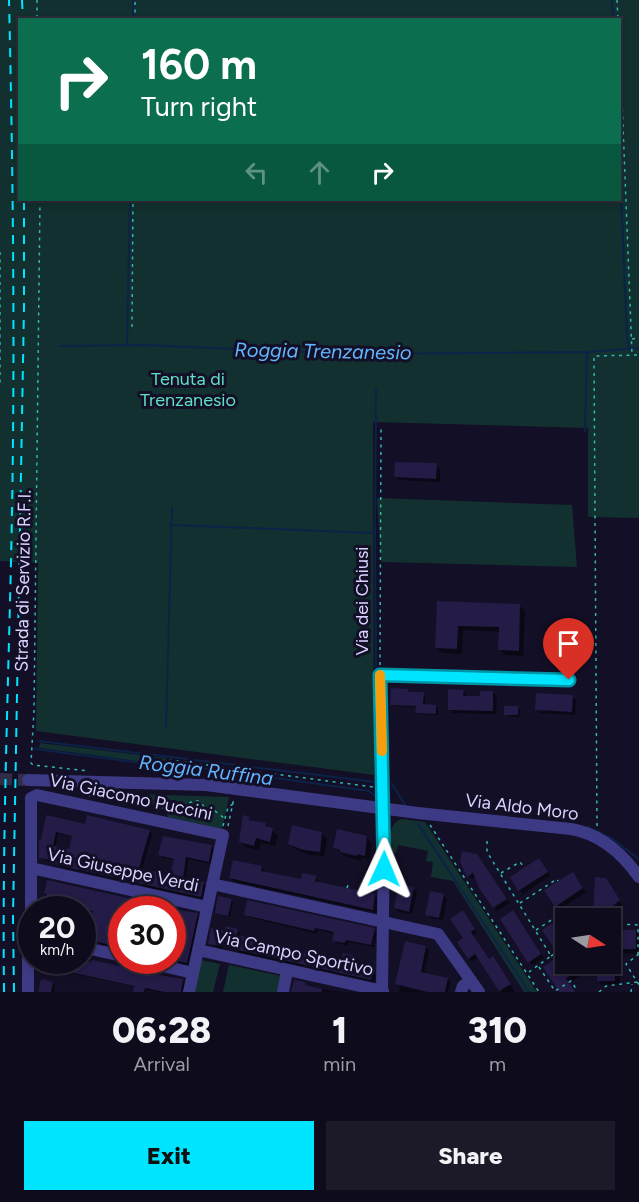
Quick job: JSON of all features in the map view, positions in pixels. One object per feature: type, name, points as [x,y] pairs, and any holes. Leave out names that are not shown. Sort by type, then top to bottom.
[{"type":"street","points":[[380,675],[569,680]]},
{"type":"street","name":"Via dei Chiusi","points":[[380,675],[384,809],[382,991]]},
{"type":"street","name":"Via Aldo Moro","points":[[28,780],[206,785],[384,809],[571,829],[597,838],[622,855],[639,877]]},
{"type":"street","name":"Via Giacomo Puccini","points":[[31,868],[32,798],[37,795],[223,832]]},
{"type":"street","points":[[189,992],[223,832]]},
{"type":"street","points":[[31,868],[31,896]]},
{"type":"street","name":"Via Giuseppe Verdi","points":[[31,868],[207,907]]},
{"type":"street","points":[[213,884],[438,934],[479,992]]},
{"type":"street","name":"Via Campo Sportivo","points":[[198,950],[382,991]]},
{"type":"street","points":[[186,971],[193,973]]},
{"type":"street","points":[[283,992],[287,971]]},
{"type":"street","points":[[28,974],[28,992]]},
{"type":"street","points":[[461,992],[464,984],[471,980]]},
{"type":"path","points":[[37,0],[38,18]]},
{"type":"path","points":[[135,0],[135,18]]},
{"type":"path","points":[[617,0],[618,18]]},
{"type":"path","points":[[621,73],[632,355]]},
{"type":"path","name":"Strada di Servizio R.F.I.","points":[[40,201],[31,763],[52,768],[95,771]]},
{"type":"path","points":[[132,327],[133,201]]},
{"type":"path","points":[[0,252],[0,384]]},
{"type":"path","points":[[632,339],[639,338]]},
{"type":"path","points":[[597,838],[594,356],[639,355]]},
{"type":"path","name":"Via dei Chiusi","points":[[380,675],[381,427]]},
{"type":"path","points":[[169,760],[383,788]]},
{"type":"path","points":[[223,832],[227,832],[235,794]]},
{"type":"path","points":[[88,806],[90,795],[102,795],[164,808],[170,820]]},
{"type":"path","points":[[159,807],[173,802],[188,805],[191,801],[197,800],[204,808],[215,811],[225,818]]},
{"type":"path","points":[[223,832],[228,806],[233,804]]},
{"type":"path","points":[[427,820],[539,992]]},
{"type":"path","points":[[435,832],[440,829]]},
{"type":"path","points":[[487,841],[487,852],[551,956]]},
{"type":"path","points":[[500,874],[520,862],[524,867]]},
{"type":"path","points":[[519,904],[557,879],[558,881]]},
{"type":"path","points":[[535,931],[555,918]]},
{"type":"path","points":[[621,924],[638,925],[639,954],[626,964],[638,983]]},
{"type":"path","points":[[529,972],[555,954]]},
{"type":"path","points":[[538,965],[555,991],[571,981],[577,990]]},
{"type":"path","points":[[631,992],[632,982]]},
{"type":"path","points":[[598,992],[606,986],[638,983]]},
{"type":"green space","name":"Tenuta di Trenzanesio","points":[[0,0],[639,0],[639,518],[588,517],[588,428],[373,422],[374,775],[36,731],[38,563],[0,561]]},
{"type":"green space","points":[[377,498],[572,505],[577,567],[381,562]]},
{"type":"green space","points":[[40,743],[166,758],[167,765],[39,748]]},
{"type":"green space","points":[[99,793],[229,797],[222,829],[168,817],[164,807]]},
{"type":"green space","points":[[402,819],[425,822],[537,992],[524,992],[453,881],[431,877],[433,862],[426,861],[428,851],[398,845],[396,853],[389,852],[392,828],[397,821]]},
{"type":"green space","points":[[201,960],[220,964],[213,992],[194,992]]},
{"type":"green space","points":[[229,965],[282,976],[278,992],[223,992]]},
{"type":"building","points":[[395,462],[437,463],[436,479],[394,477]]},
{"type":"building","points":[[437,601],[520,604],[519,651],[498,650],[499,627],[458,626],[457,649],[435,648]]},
{"type":"building","points":[[391,688],[409,689],[408,692],[424,692],[423,704],[436,705],[436,714],[415,713],[416,706],[390,705]]},
{"type":"building","points":[[448,689],[464,690],[463,696],[480,696],[480,691],[493,691],[493,711],[448,710]]},
{"type":"building","points":[[536,693],[573,695],[572,712],[535,710]]},
{"type":"building","points":[[504,706],[518,706],[518,715],[504,715]]},
{"type":"building","points":[[46,815],[85,824],[87,815],[150,830],[139,868],[170,875],[174,859],[158,855],[163,836],[212,845],[209,862],[186,857],[183,878],[204,882],[201,897],[138,883],[139,879],[116,875],[116,878],[55,864],[56,861],[39,858],[39,840],[41,840]],"holes":[[[56,832],[72,836],[69,849],[53,846]]]},
{"type":"building","points":[[243,815],[250,817],[249,820],[266,823],[265,826],[273,828],[270,842],[256,838],[254,846],[239,842]]},
{"type":"building","points":[[292,825],[322,832],[320,852],[303,850],[288,844]]},
{"type":"building","points":[[337,829],[367,836],[365,856],[340,852],[333,848]]},
{"type":"building","points":[[462,851],[477,854],[507,899],[493,908],[479,888],[473,873],[467,877],[460,862]]},
{"type":"building","points":[[539,858],[548,872],[518,891],[510,877]]},
{"type":"building","points":[[233,860],[262,866],[261,871],[301,879],[302,873],[317,876],[315,881],[375,894],[373,910],[229,878]]},
{"type":"building","points":[[573,872],[583,888],[555,907],[544,890]]},
{"type":"building","points":[[595,877],[606,878],[620,900],[611,908],[593,908]]},
{"type":"building","points":[[47,880],[118,896],[108,896],[108,944],[96,942],[96,896],[47,896],[44,893]]},
{"type":"building","points":[[399,884],[414,887],[409,912],[394,908]]},
{"type":"building","points":[[430,891],[444,894],[439,918],[425,915]]},
{"type":"building","points":[[218,896],[232,899],[228,916],[215,913]]},
{"type":"building","points":[[247,900],[375,928],[371,945],[346,940],[345,943],[332,941],[334,932],[315,928],[314,931],[244,915]]},
{"type":"building","points":[[463,910],[475,929],[471,932],[489,959],[493,956],[511,984],[499,991],[475,954],[468,959],[457,942],[463,938],[450,919]]},
{"type":"building","points":[[513,910],[541,954],[528,963],[500,919]]},
{"type":"building","points":[[186,911],[198,913],[186,963]]},
{"type":"building","points":[[555,922],[555,950],[542,930]]},
{"type":"building","points":[[226,926],[238,929],[237,935],[301,949],[301,952],[341,960],[343,953],[356,956],[354,967],[373,971],[371,980],[234,949],[235,944],[220,941],[219,946],[208,944],[211,928],[225,931]]},
{"type":"building","points":[[621,930],[636,930],[636,949],[621,949]]},
{"type":"building","points":[[405,941],[426,946],[421,972],[448,978],[445,992],[427,992],[395,984]]},
{"type":"building","points":[[555,959],[555,974],[572,974],[566,978],[575,992],[559,992],[543,967]]},
{"type":"building","points":[[96,961],[108,963],[108,974],[153,974],[183,979],[181,992],[145,988],[144,992],[133,992],[134,986],[79,974],[96,974]]},
{"type":"building","points":[[597,974],[615,974],[615,981],[597,981]]},
{"type":"building","points":[[41,979],[53,982],[51,992],[38,992]]},
{"type":"building","points":[[294,980],[322,989],[322,992],[291,992]]},
{"type":"waterway","points":[[133,0],[133,18]]},
{"type":"waterway","points":[[612,0],[613,18]]},
{"type":"waterway","points":[[621,193],[629,349]]},
{"type":"waterway","points":[[127,345],[130,201]]},
{"type":"waterway","name":"Roggia Trenzanesio","points":[[60,346],[145,345],[349,354],[587,352],[639,348]]},
{"type":"waterway","name":"Roggia Trenzanesio","points":[[585,431],[587,352]]},
{"type":"waterway","points":[[375,533],[376,390]]},
{"type":"waterway","points":[[166,727],[172,508]]},
{"type":"waterway","points":[[171,525],[375,533],[376,672]]},
{"type":"waterway","points":[[39,741],[376,782]]},
{"type":"waterway","name":"Roggia Ruffina","points":[[35,749],[157,765],[219,770],[369,791],[376,797]]},
{"type":"waterway","points":[[392,784],[405,805]]},
{"type":"waterway","points":[[418,824],[529,992]]},
{"type":"waterway","points":[[588,827],[611,838],[639,859]]},
{"type":"tunnel","points":[[0,779],[28,780]]},
{"type":"railway","points":[[4,992],[13,385],[9,0]]},
{"type":"railway","points":[[22,0],[23,18]]},
{"type":"railway","points":[[14,992],[13,916],[24,201]]},
{"type":"slow traffic","points":[[380,675],[382,751]]},
{"type":"route","points":[[384,869],[380,675],[569,680]]}]
